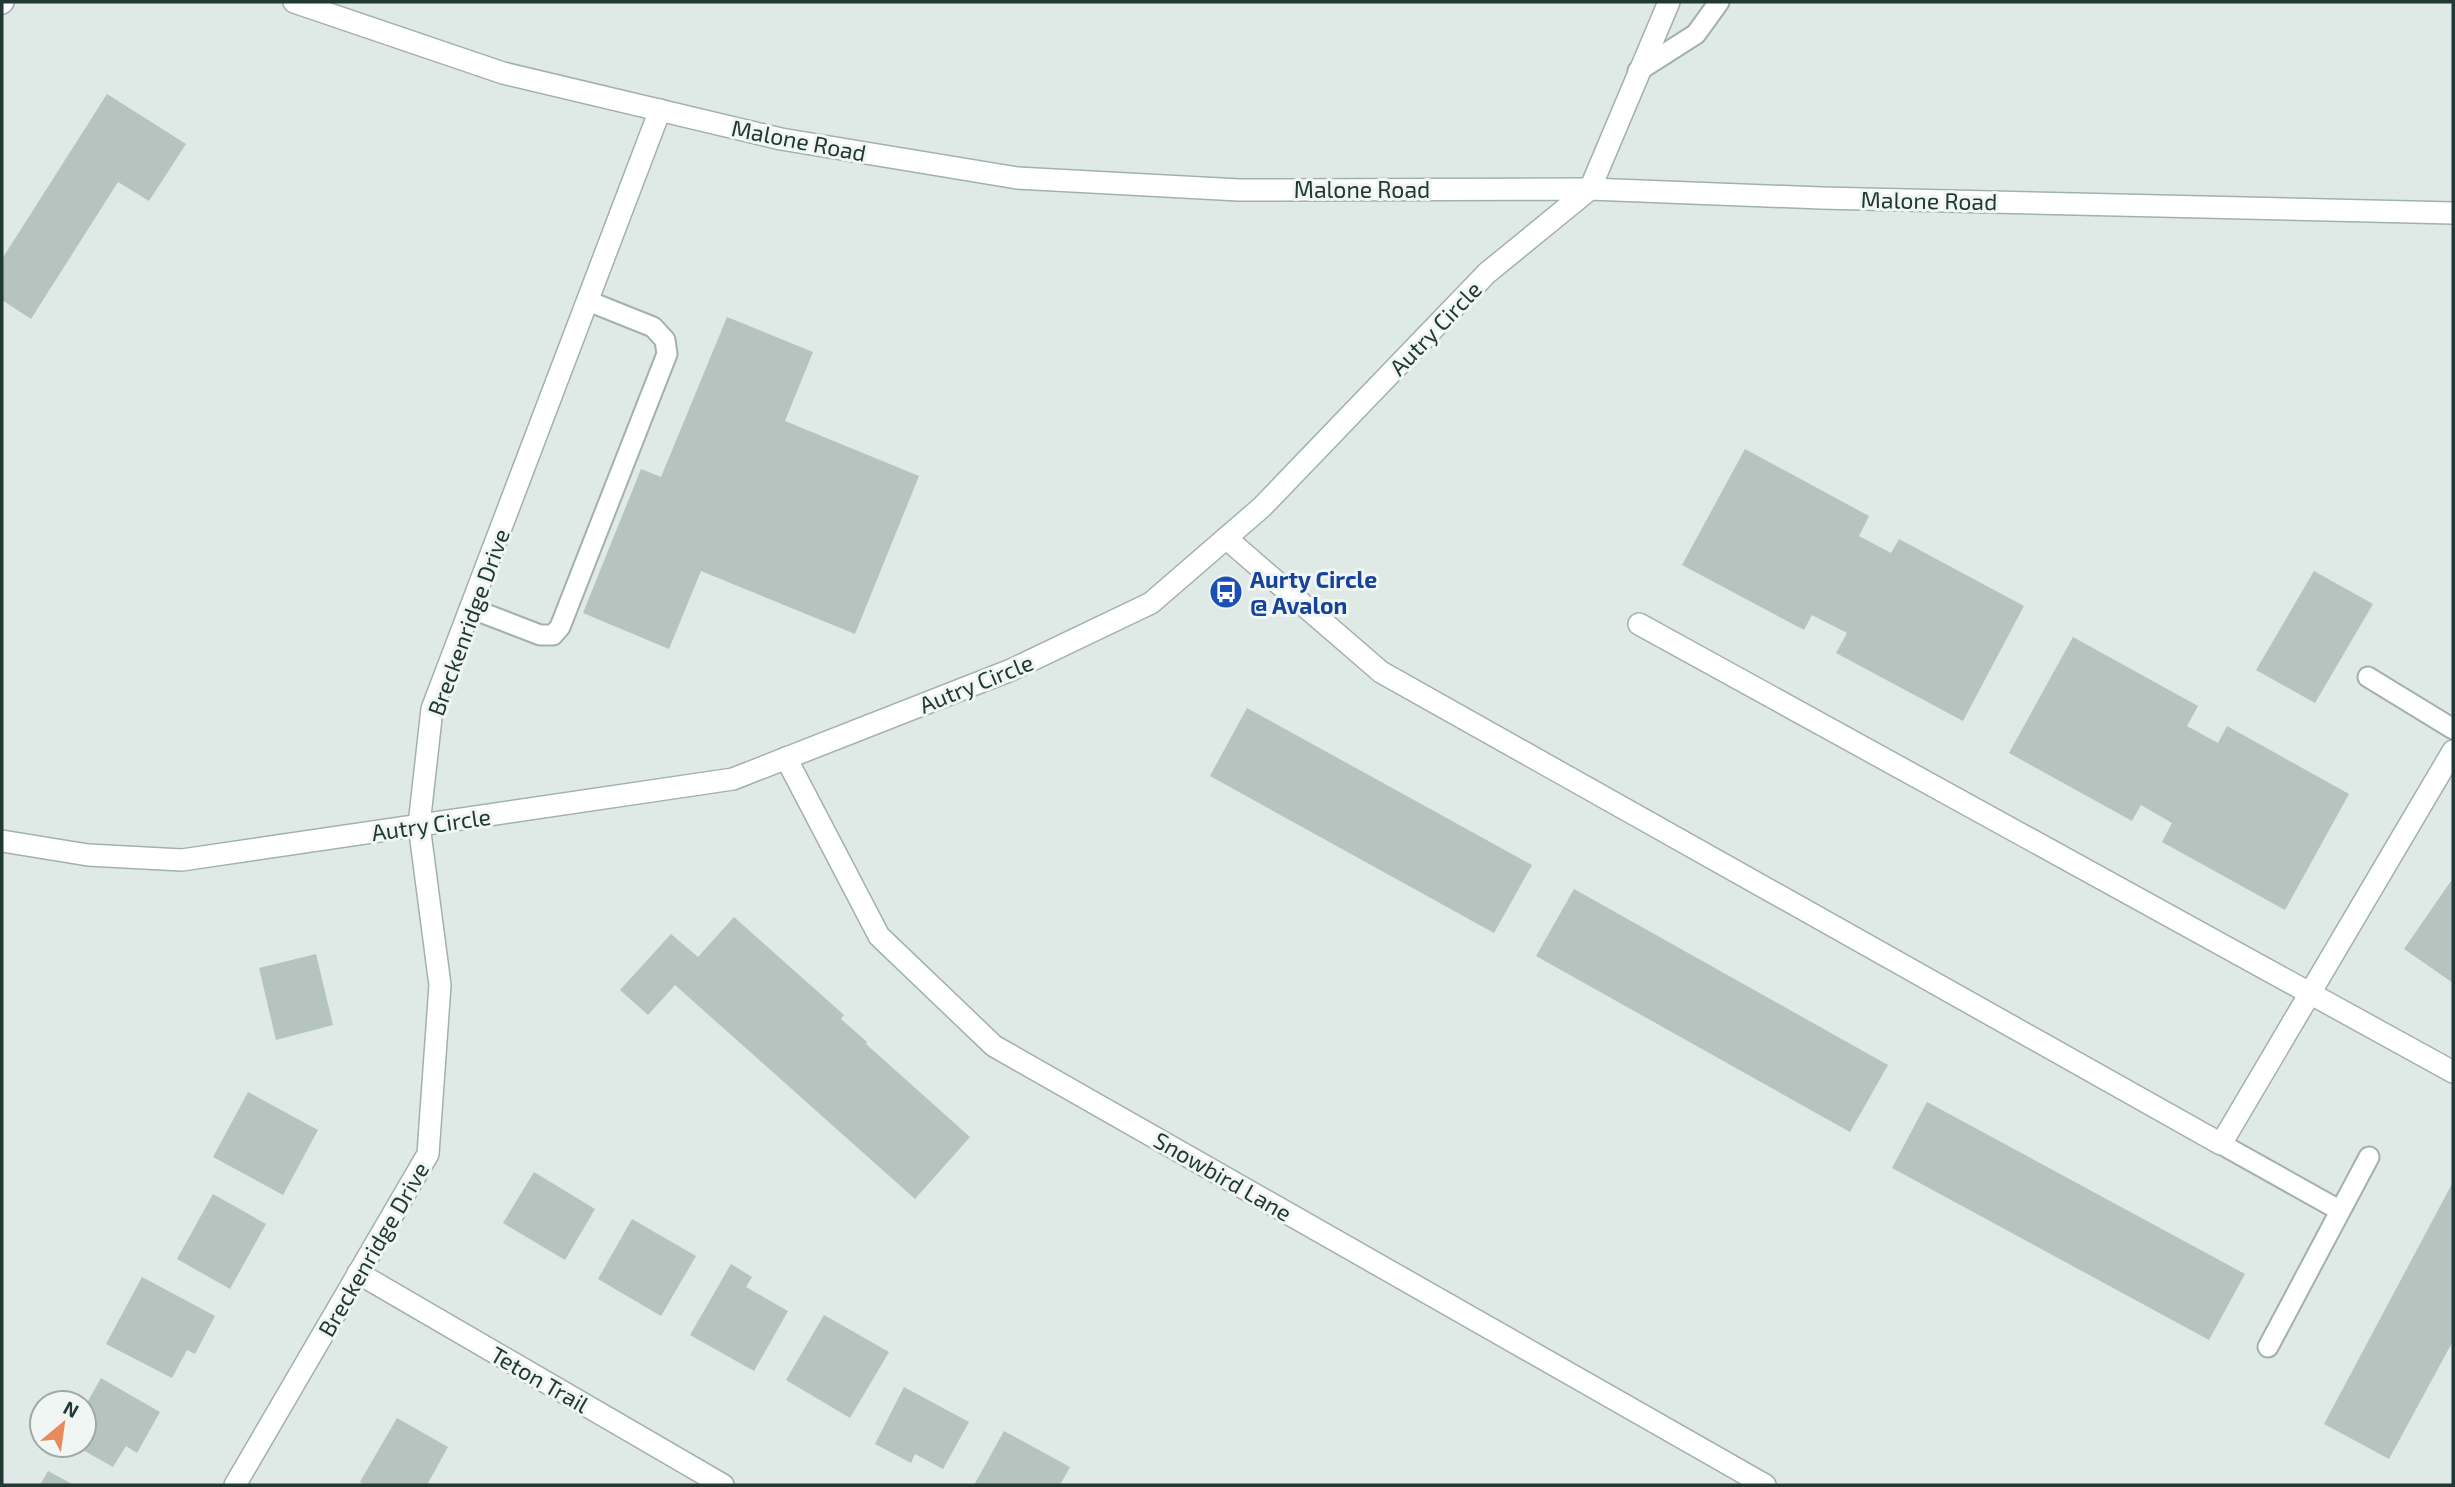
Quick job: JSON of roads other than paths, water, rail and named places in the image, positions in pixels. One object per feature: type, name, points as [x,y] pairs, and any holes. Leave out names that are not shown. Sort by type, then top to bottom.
[{"type":"street","name":"Malone Road","points":[[294,2],[503,73],[780,139],[1017,178],[1239,190],[1590,189],[2453,213]]},
{"type":"street","name":"Autry Circle","points":[[2,841],[89,855],[182,860],[733,779],[1012,670],[1151,603],[1262,507],[1487,273],[1590,189],[1669,2]]},
{"type":"street","name":"Breckenridge Drive","points":[[235,1485],[428,1154],[440,985],[419,825],[432,709],[660,110]]},
{"type":"street","points":[[1226,538],[1381,671],[2221,1144],[2453,751]]},
{"type":"street","points":[[1639,624],[2453,1072]]},
{"type":"street","name":"Snowbird Lane","points":[[786,758],[879,936],[994,1046],[1765,1485]]},
{"type":"street","name":"Teton Trail","points":[[358,1273],[723,1485]]},
{"type":"lane","points":[[1638,71],[1696,34],[1719,2]]},
{"type":"lane","points":[[470,608],[540,635],[553,635],[560,628],[667,354],[665,340],[653,327],[588,301]]},
{"type":"lane","points":[[2368,677],[2453,729]]},
{"type":"lane","points":[[2221,1144],[2339,1210]]},
{"type":"lane","points":[[2268,1347],[2369,1157]]},
{"type":"place","name":"Aurty Circle @ Avalon","points":[[1226,592]]}]
